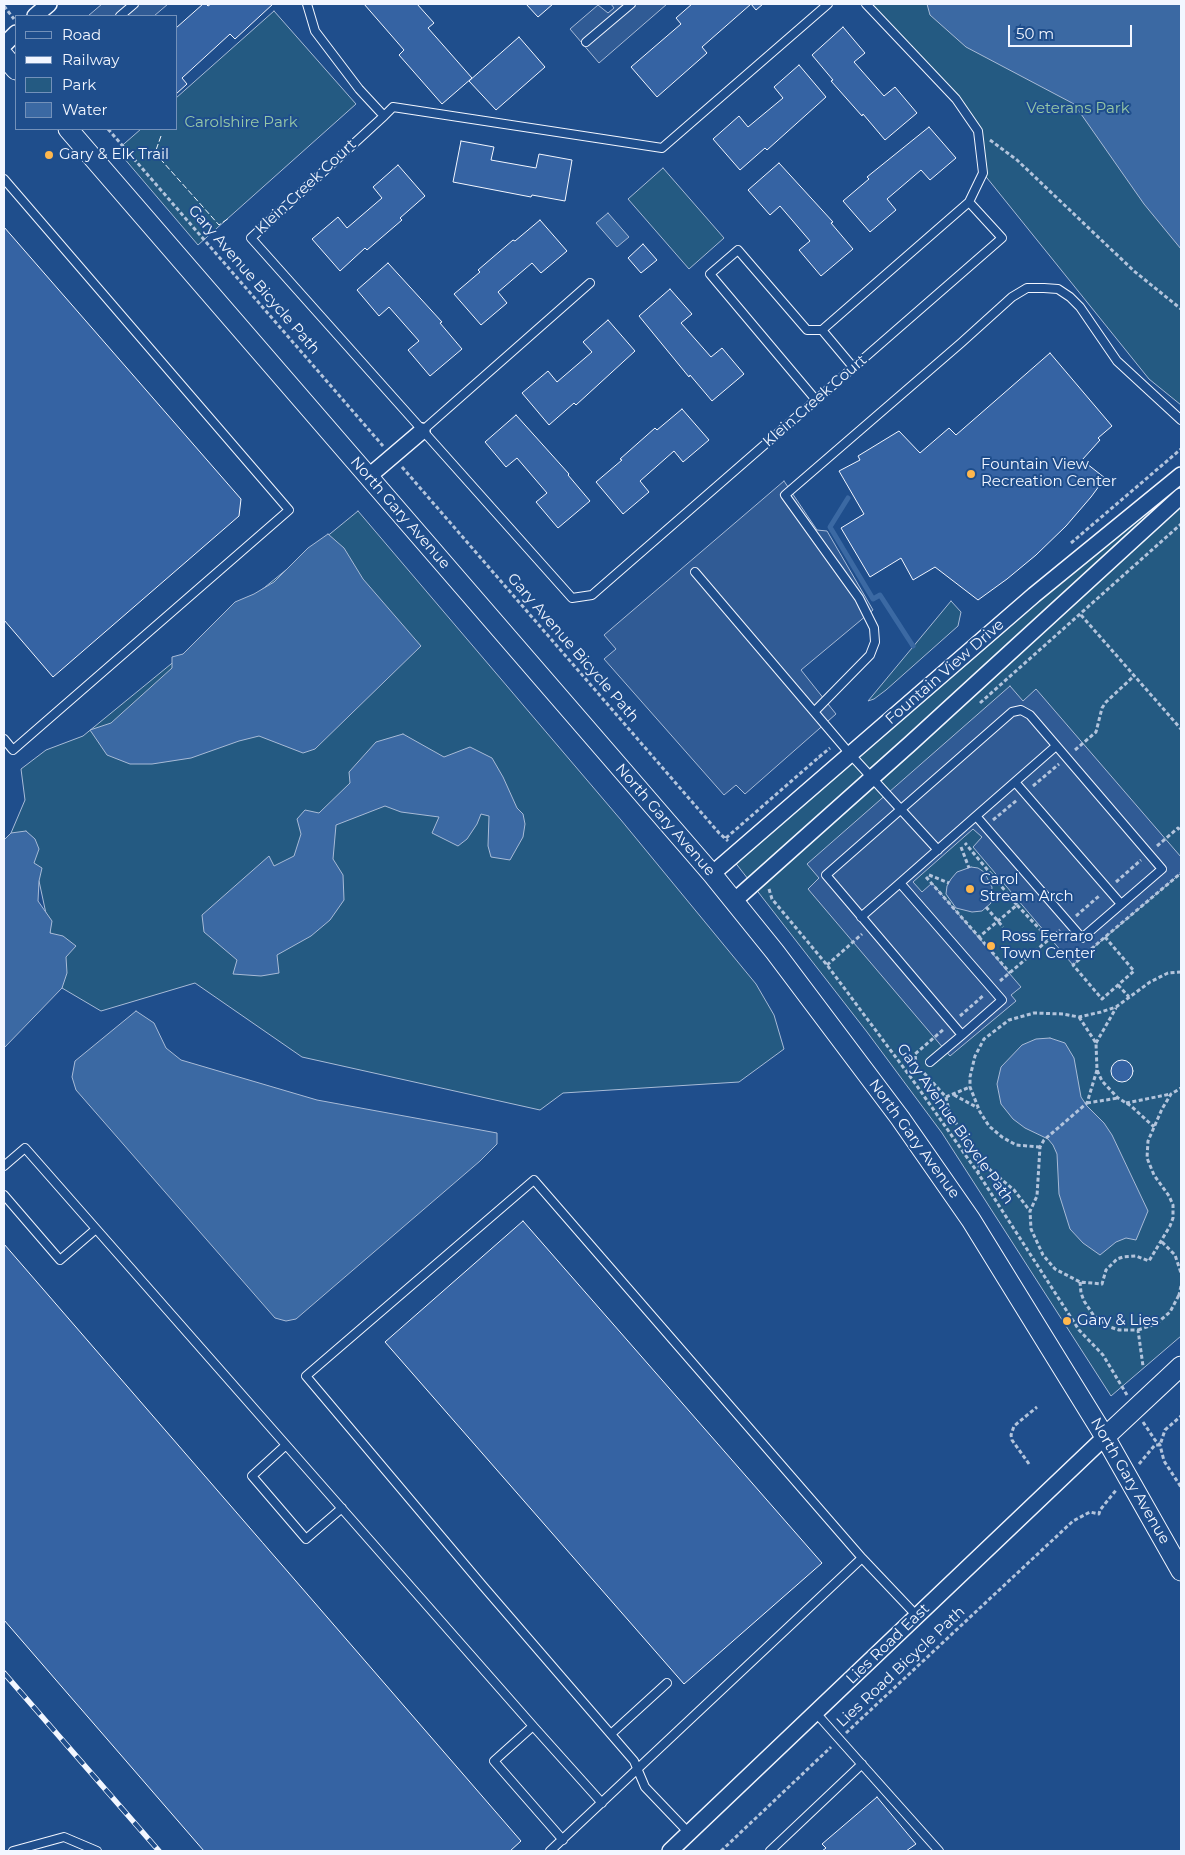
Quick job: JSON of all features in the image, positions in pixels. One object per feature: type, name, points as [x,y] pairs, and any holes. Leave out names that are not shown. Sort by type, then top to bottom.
[{"type":"street","points":[[36,15],[49,4]]},
{"type":"street","points":[[4,45],[15,34]]},
{"type":"street","points":[[4,56],[15,69]]},
{"type":"street","name":"North Gary Avenue","points":[[69,130],[712,874],[819,1009],[940,1174],[971,1220],[1105,1437],[1181,1571]]},
{"type":"street","points":[[368,477],[422,431]]},
{"type":"street","name":"Fountain View Drive","points":[[712,874],[1034,595],[1181,475]]},
{"type":"street","name":"Fountain View Drive","points":[[734,901],[872,778],[1181,496]]},
{"type":"street","points":[[1105,1437],[1181,1366]]},
{"type":"street","name":"Lies Road East","points":[[670,1851],[1105,1437]]},
{"type":"lane","points":[[121,15],[134,4]]},
{"type":"lane","points":[[307,4],[315,31],[359,89],[384,116],[393,108],[662,148],[828,4]]},
{"type":"lane","points":[[586,42],[631,4]]},
{"type":"lane","points":[[816,400],[710,274],[738,250],[807,330],[822,330],[969,202],[983,172],[978,130],[956,99],[866,4]]},
{"type":"lane","name":"Klein Creek Court","points":[[384,116],[251,238],[572,598],[592,594],[1002,238],[969,202]]},
{"type":"lane","points":[[4,179],[289,510],[13,750],[4,739]]},
{"type":"lane","points":[[422,431],[590,283]]},
{"type":"lane","points":[[815,711],[870,655],[874,642],[874,628],[859,598],[785,495],[1012,297],[1028,288],[1044,288],[1058,289],[1070,297],[1080,308],[1117,362],[1181,420]]},
{"type":"lane","points":[[822,330],[854,367]]},
{"type":"lane","points":[[695,572],[850,754],[938,850]]},
{"type":"lane","points":[[962,1035],[826,875],[1012,712],[1021,710],[1030,715],[1162,869],[1082,938],[976,816]]},
{"type":"lane","points":[[861,917],[1056,746]]},
{"type":"lane","points":[[1015,782],[1121,904]]},
{"type":"lane","points":[[900,883],[1002,1000],[930,1062]]},
{"type":"lane","points":[[4,1166],[25,1148],[602,1803]]},
{"type":"lane","points":[[689,1833],[645,1787],[634,1760],[483,1586],[306,1376],[534,1180],[862,1558],[917,1616]]},
{"type":"lane","points":[[4,1195],[60,1260],[96,1229]]},
{"type":"lane","points":[[286,1445],[252,1476],[306,1540],[342,1508]]},
{"type":"lane","points":[[550,1851],[862,1558]]},
{"type":"lane","points":[[611,1734],[667,1683]]},
{"type":"lane","points":[[816,1713],[939,1851]]},
{"type":"lane","points":[[533,1726],[494,1761],[563,1840]]},
{"type":"lane","points":[[770,1851],[862,1764]]},
{"type":"lane","points":[[13,1851],[64,1837],[97,1851]]},
{"type":"path","points":[[4,6],[15,20]]},
{"type":"path","name":"Gary Avenue Bicycle Path","points":[[109,130],[382,445]]},
{"type":"path","points":[[978,130],[1017,160],[1134,271],[1181,309]]},
{"type":"path","name":"Gary Avenue Bicycle Path","points":[[402,468],[719,833],[728,840]]},
{"type":"path","points":[[977,706],[1181,524]]},
{"type":"path","points":[[1081,614],[1181,728]]},
{"type":"path","points":[[915,1054],[1178,828],[1181,832]]},
{"type":"path","points":[[965,843],[988,874],[1049,940]]},
{"type":"path","points":[[962,846],[969,868]]},
{"type":"path","points":[[1105,937],[1134,971],[1102,998],[1073,965],[1105,937],[1181,873]]},
{"type":"path","points":[[949,883],[928,876],[1010,973]]},
{"type":"path","name":"Gary Avenue Bicycle Path","points":[[767,887],[770,890],[772,899],[838,980],[912,1079],[978,1173],[1079,1330],[1103,1355],[1119,1379]]},
{"type":"path","points":[[979,937],[1017,904]]},
{"type":"path","points":[[986,907],[1003,926]]},
{"type":"path","points":[[1040,1147],[1016,1144],[1002,1137],[989,1126],[978,1108],[970,1087],[970,1077],[975,1056],[984,1038],[1009,1020],[1034,1013],[1063,1014],[1079,1017],[1116,1007],[1150,982],[1168,973],[1181,972]]},
{"type":"path","points":[[1118,985],[1129,997]]},
{"type":"path","points":[[1096,1043],[1116,1007]]},
{"type":"path","points":[[1079,1017],[1096,1043],[1097,1070],[1087,1102],[1044,1140],[1040,1147],[1037,1196],[1030,1211],[1031,1229],[1043,1255],[1055,1269],[1080,1282],[1102,1284],[1106,1270],[1117,1259],[1136,1256],[1148,1262],[1162,1242],[1173,1218],[1173,1205],[1154,1175],[1147,1158],[1148,1141],[1171,1094]]},
{"type":"path","points":[[922,1070],[946,1097],[949,1111],[980,1163],[978,1173]]},
{"type":"path","points":[[1097,1070],[1102,1081],[1118,1098],[1154,1127]]},
{"type":"path","points":[[946,1097],[970,1087]]},
{"type":"path","points":[[1126,1103],[1171,1094],[1181,1088]]},
{"type":"path","points":[[954,1094],[978,1108]]},
{"type":"path","points":[[1087,1102],[1118,1098]]},
{"type":"path","points":[[973,1151],[988,1168],[1014,1190],[1030,1211]]},
{"type":"path","points":[[1162,1242],[1175,1256],[1181,1273]]},
{"type":"path","points":[[1080,1282],[1084,1302],[1094,1316],[1118,1330],[1147,1328],[1163,1318],[1170,1312],[1180,1296],[1181,1286]]},
{"type":"path","points":[[1138,1330],[1142,1366]]},
{"type":"path","points":[[1029,1464],[1012,1440],[1011,1434],[1014,1426],[1037,1407]]},
{"type":"path","points":[[1181,1416],[1165,1430],[1160,1444],[1164,1461],[1181,1487]]},
{"type":"path","points":[[1154,1440],[1160,1444]]},
{"type":"path","points":[[1155,1445],[1160,1444]]},
{"type":"path","name":"Lies Road Bicycle Path","points":[[721,1851],[1074,1521],[1090,1512],[1099,1514],[1100,1510]]},
{"type":"green space","name":"Veterans Park","points":[[866,4],[1181,4],[1181,405],[1149,379],[983,173],[978,131],[956,99]]},
{"type":"green space","name":"Carolshire Park","points":[[274,11],[356,104],[198,245],[117,150],[140,130],[178,130],[178,96]]},
{"type":"green space","points":[[663,168],[724,238],[689,269],[628,199]]},
{"type":"green space","name":"Ross Ferraro Town Center","points":[[1181,477],[1181,1336],[1111,1396],[942,1133],[867,1032],[734,861]]},
{"type":"green space","points":[[358,511],[621,820],[756,984],[774,1015],[784,1049],[739,1082],[563,1093],[540,1110],[302,1057],[195,983],[101,1011],[62,988],[39,881],[11,833],[25,800],[21,769],[46,750],[83,736]]},
{"type":"green space","points":[[951,601],[961,612],[958,626],[886,690],[868,701]]},
{"type":"shaded area","points":[[102,4],[168,4],[155,15],[89,15]]},
{"type":"shaded area","points":[[611,4],[667,4],[599,63],[570,29],[598,5],[608,13],[614,8]]},
{"type":"shaded area","points":[[784,481],[817,530],[827,531],[873,610],[801,670],[836,714],[745,794],[736,785],[724,795],[604,659],[616,649],[604,635]]},
{"type":"shaded area","points":[[1010,686],[1023,701],[1036,689],[1181,857],[1181,873],[1073,965],[973,847],[982,837],[973,829],[913,882],[922,892],[932,883],[1021,987],[1011,995],[1016,1001],[950,1056],[808,889],[819,878],[807,864]]},
{"type":"shaded area","points":[[971,867],[978,868],[984,872],[992,887],[991,903],[982,911],[972,912],[956,908],[946,894],[947,886],[957,872]]},
{"type":"water","points":[[927,4],[1181,4],[1181,249],[1144,204],[1074,104],[966,47],[930,15]]},
{"type":"water","points":[[608,213],[629,237],[617,247],[596,223]]},
{"type":"water","points":[[328,534],[344,548],[363,579],[421,646],[315,749],[303,753],[259,736],[191,758],[152,764],[130,764],[107,755],[90,730],[111,723],[172,668],[172,657],[183,654],[235,602],[254,594],[274,582],[308,548]]},
{"type":"water","points":[[403,734],[444,757],[470,747],[492,758],[517,808],[523,814],[525,824],[523,837],[510,860],[491,857],[488,846],[489,816],[481,814],[467,839],[458,846],[432,833],[439,817],[401,812],[385,806],[336,825],[333,859],[343,875],[344,900],[330,920],[311,936],[277,955],[279,973],[261,976],[233,974],[237,960],[204,932],[202,915],[269,856],[274,866],[294,856],[301,834],[297,819],[305,810],[319,813],[350,783],[349,772],[376,742]]},
{"type":"water","points":[[26,831],[35,839],[39,849],[34,863],[42,868],[38,901],[52,921],[50,933],[63,936],[76,946],[66,957],[67,973],[62,988],[4,1048],[4,840],[11,833]]},
{"type":"water","points":[[136,1011],[154,1023],[166,1048],[181,1060],[317,1100],[497,1133],[497,1144],[480,1161],[296,1319],[286,1321],[275,1318],[76,1090],[72,1077],[75,1061]]},
{"type":"water","points":[[1050,1038],[1065,1043],[1074,1058],[1081,1097],[1112,1135],[1148,1211],[1136,1240],[1126,1238],[1116,1242],[1100,1255],[1083,1243],[1070,1229],[1059,1194],[1057,1154],[1053,1145],[1048,1139],[1025,1128],[1013,1119],[1001,1104],[997,1084],[1001,1067],[1022,1045],[1036,1039]]},
{"type":"building","points":[[203,4],[208,6],[211,4],[273,4],[235,39],[230,34],[182,78],[187,84],[178,92],[178,26]]},
{"type":"building","points":[[364,4],[417,4],[434,23],[428,28],[472,78],[442,104],[399,55],[404,50]]},
{"type":"building","points":[[526,4],[553,4],[538,17]]},
{"type":"building","points":[[692,4],[751,4],[702,47],[707,53],[657,97],[631,67],[681,24],[676,18]]},
{"type":"building","points":[[751,4],[763,4],[756,10]]},
{"type":"building","points":[[843,27],[865,53],[854,62],[884,96],[895,87],[917,113],[885,140],[831,81],[833,80],[812,55]]},
{"type":"building","points":[[519,37],[545,67],[496,110],[469,81]]},
{"type":"building","points":[[799,65],[826,97],[767,150],[765,148],[740,170],[713,139],[739,116],[748,127],[783,98],[774,87]]},
{"type":"building","points":[[929,127],[956,158],[930,180],[921,170],[887,199],[896,210],[870,232],[843,201],[869,179],[867,177]]},
{"type":"building","points":[[461,141],[494,147],[491,160],[536,168],[539,154],[572,160],[565,201],[532,195],[531,197],[453,182]]},
{"type":"building","points":[[779,163],[833,222],[831,223],[853,249],[821,276],[799,250],[810,241],[780,206],[770,215],[748,190]]},
{"type":"building","points":[[398,165],[425,196],[400,218],[402,220],[367,250],[365,248],[340,271],[312,239],[338,217],[347,228],[382,198],[373,187]]},
{"type":"building","points":[[540,220],[567,251],[541,273],[532,263],[498,292],[507,303],[481,325],[454,294],[480,272],[478,270]]},
{"type":"building","points":[[4,227],[241,499],[239,516],[53,677],[4,620]]},
{"type":"building","points":[[643,244],[657,260],[641,273],[628,258]]},
{"type":"building","points":[[388,263],[442,322],[440,323],[462,349],[430,376],[408,350],[419,341],[389,307],[379,316],[357,290]]},
{"type":"building","points":[[670,289],[692,314],[681,323],[711,357],[722,348],[744,374],[712,401],[690,375],[689,377],[639,316]]},
{"type":"building","points":[[608,320],[635,351],[576,405],[574,403],[549,425],[522,393],[548,371],[557,382],[592,352],[583,342]]},
{"type":"building","name":"Fountain View Recreation Center","points":[[1050,353],[1112,426],[1098,438],[1100,440],[1082,460],[1105,478],[1091,497],[1066,526],[1036,555],[978,600],[935,567],[913,580],[901,558],[870,577],[841,528],[864,514],[839,471],[860,460],[858,456],[899,431],[920,453],[949,428],[956,435]]},
{"type":"building","points":[[682,409],[709,440],[683,462],[674,451],[640,481],[649,492],[623,514],[596,482],[655,428],[657,430]]},
{"type":"building","points":[[516,415],[569,474],[590,501],[558,528],[536,502],[547,493],[517,458],[506,467],[485,442]]},
{"type":"building","points":[[1122,1060],[1130,1063],[1133,1071],[1130,1079],[1122,1082],[1114,1079],[1111,1071],[1114,1063]]},
{"type":"building","points":[[523,1221],[822,1563],[684,1684],[385,1342]]},
{"type":"building","points":[[4,1244],[521,1841],[510,1851],[204,1851],[4,1620]]},
{"type":"building","points":[[877,1797],[916,1844],[906,1851],[822,1851],[826,1848],[822,1844]]},
{"type":"waterway","points":[[848,498],[830,527],[873,599],[880,595],[913,646]]},
{"type":"railway","points":[[4,1673],[159,1851]]},
{"type":"fence","points":[[161,136],[155,153],[219,225],[229,218]]},
{"type":"place","name":"Gary & Elk Trail","points":[[49,155]]},
{"type":"place","name":"Fountain View Recreation Center","points":[[971,474]]},
{"type":"place","name":"Carol Stream Arch","points":[[970,889]]},
{"type":"place","name":"Ross Ferraro Town Center","points":[[991,946]]},
{"type":"place","name":"Gary & Lies","points":[[1067,1321]]}]
